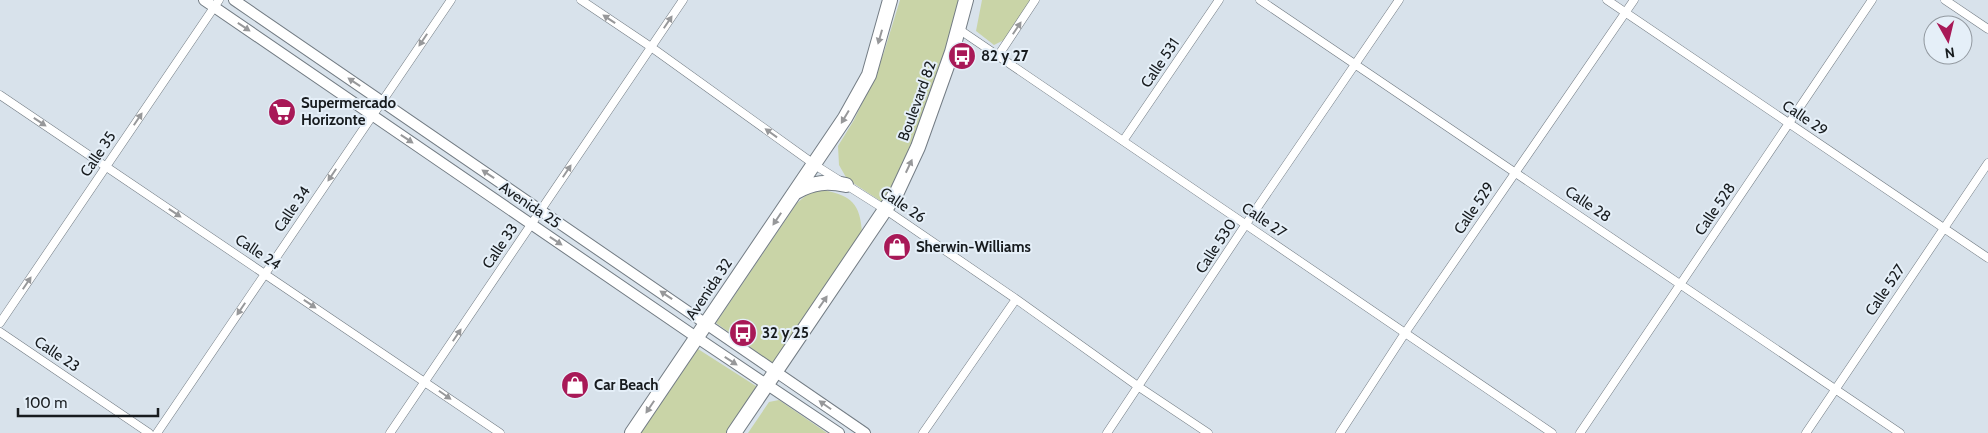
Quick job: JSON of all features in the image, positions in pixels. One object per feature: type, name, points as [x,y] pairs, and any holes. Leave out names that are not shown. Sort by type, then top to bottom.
[{"type":"highway","points":[[814,164],[845,118],[869,75],[890,0]]},
{"type":"highway","name":"Boulevard 82","points":[[886,210],[897,192],[918,147],[960,30],[966,0]]},
{"type":"highway","name":"Avenida 32","points":[[632,433],[814,164]]},
{"type":"highway","points":[[796,192],[821,182],[834,182],[846,185]]},
{"type":"highway","points":[[734,433],[775,370],[886,210]]},
{"type":"main road","name":"Avenida 25","points":[[204,0],[217,4],[372,115],[839,433]]},
{"type":"main road","name":"Avenida 25","points":[[234,0],[865,433]]},
{"type":"street","name":"Calle 34","points":[[157,433],[451,0]]},
{"type":"street","name":"Calle 26","points":[[581,0],[651,47],[814,164],[886,210],[1208,433]]},
{"type":"street","name":"Calle 33","points":[[390,433],[683,0]]},
{"type":"street","points":[[998,56],[1035,0]]},
{"type":"street","name":"Calle 531","points":[[1123,141],[1219,0]]},
{"type":"street","name":"Calle 28","points":[[1260,0],[1900,433]]},
{"type":"street","name":"Calle 530","points":[[1107,433],[1246,224],[1399,0]]},
{"type":"street","name":"Calle 29","points":[[1607,0],[1988,258]]},
{"type":"street","name":"Calle 529","points":[[1340,433],[1405,333],[1634,0]]},
{"type":"street","name":"Calle 528","points":[[1580,433],[1872,0]]},
{"type":"street","points":[[1945,0],[1988,29]]},
{"type":"street","name":"Calle 35","points":[[0,323],[217,4]]},
{"type":"street","name":"Calle 27","points":[[960,30],[1552,433]]},
{"type":"street","name":"Calle 24","points":[[0,95],[500,433]]},
{"type":"street","name":"Calle 527","points":[[1806,433],[1988,163]]},
{"type":"street","points":[[923,433],[1016,299]]},
{"type":"street","name":"Calle 23","points":[[0,332],[149,433]]},
{"type":"green space","points":[[900,0],[961,0],[931,99],[885,204],[847,179],[839,165],[838,146],[854,120],[872,83]]},
{"type":"green space","points":[[982,0],[1031,0],[1006,39],[994,45],[976,31]]},
{"type":"green space","points":[[824,190],[841,195],[853,203],[859,214],[862,232],[775,365],[716,323],[797,203],[809,193]]},
{"type":"green space","points":[[698,349],[759,388],[729,433],[641,433]]},
{"type":"green space","points":[[779,400],[827,433],[748,433],[769,402]]},
{"type":"place","name":"82 y 27","points":[[962,56]]},
{"type":"place","name":"Supermercado Horizonte","points":[[282,112]]},
{"type":"place","name":"Sherwin-Williams","points":[[897,247]]},
{"type":"place","name":"32 y 25","points":[[743,333]]},
{"type":"place","name":"Car Beach","points":[[575,385]]}]
